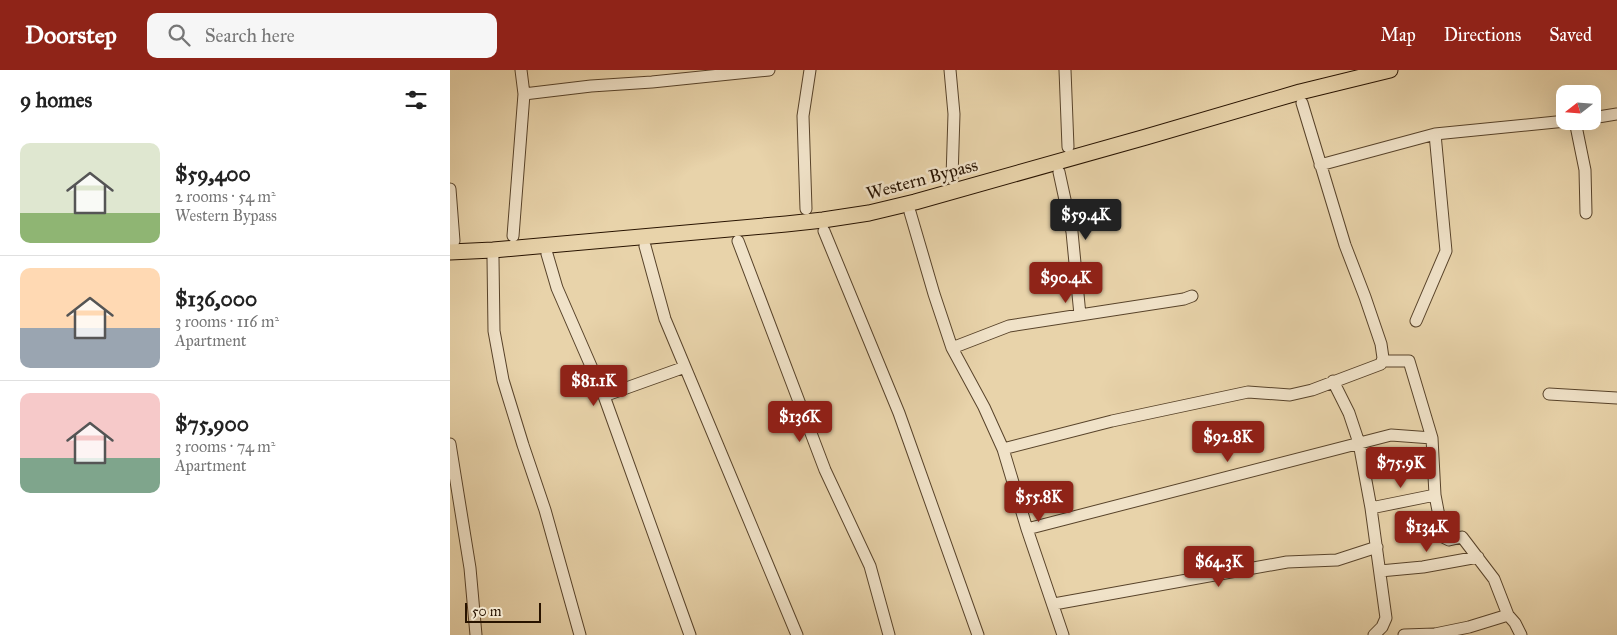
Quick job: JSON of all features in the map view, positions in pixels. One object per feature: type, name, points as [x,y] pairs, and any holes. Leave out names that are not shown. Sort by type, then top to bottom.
[{"type":"main road","name":"Western Bypass","points":[[452,246],[493,250],[767,226],[869,213],[915,202],[1300,92],[1390,70]]},
{"type":"street","points":[[513,236],[524,94],[521,70]]},
{"type":"street","points":[[524,94],[651,76],[769,70]]},
{"type":"street","points":[[806,209],[804,116],[810,70]]},
{"type":"street","points":[[950,70],[954,114],[952,178]]},
{"type":"street","points":[[1065,70],[1068,147]]},
{"type":"street","points":[[1302,102],[1345,245],[1381,344],[1383,361]]},
{"type":"street","points":[[1601,117],[1617,114]]},
{"type":"street","points":[[1320,165],[1435,134],[1556,122]]},
{"type":"street","points":[[1578,130],[1585,170],[1586,213]]},
{"type":"street","points":[[1416,321],[1446,251],[1435,134]]},
{"type":"street","points":[[1059,172],[1072,232],[1080,316]]},
{"type":"street","points":[[450,189],[452,246]]},
{"type":"street","points":[[910,212],[952,348],[984,407],[1003,450],[1027,529],[1063,635]]},
{"type":"street","points":[[824,231],[898,413],[978,635]]},
{"type":"street","points":[[738,241],[824,470],[870,566],[889,635]]},
{"type":"street","points":[[645,246],[665,319],[797,635]]},
{"type":"street","points":[[547,254],[557,288],[604,396],[690,635]]},
{"type":"street","points":[[493,258],[494,331],[503,380],[545,510],[580,635]]},
{"type":"street","points":[[952,348],[1010,326],[1184,299],[1192,296]]},
{"type":"street","points":[[1003,450],[1112,421],[1248,392],[1290,395],[1334,382],[1381,364],[1383,361],[1409,361],[1432,438],[1435,495],[1443,538],[1449,540],[1462,537],[1494,579],[1508,615],[1515,623],[1521,635]]},
{"type":"street","points":[[604,396],[685,367]]},
{"type":"street","points":[[1334,382],[1349,413],[1359,443],[1371,508],[1386,618],[1382,627],[1374,635]]},
{"type":"street","points":[[1549,394],[1617,398]]},
{"type":"street","points":[[1027,529],[1391,435],[1432,438]]},
{"type":"street","points":[[450,444],[470,568],[476,635]]},
{"type":"street","points":[[1371,508],[1435,495]]},
{"type":"street","points":[[1054,604],[1286,562],[1337,560],[1377,548]]},
{"type":"street","points":[[1380,571],[1423,567],[1478,557]]},
{"type":"street","points":[[1404,635],[1435,634],[1470,628],[1508,615]]}]
